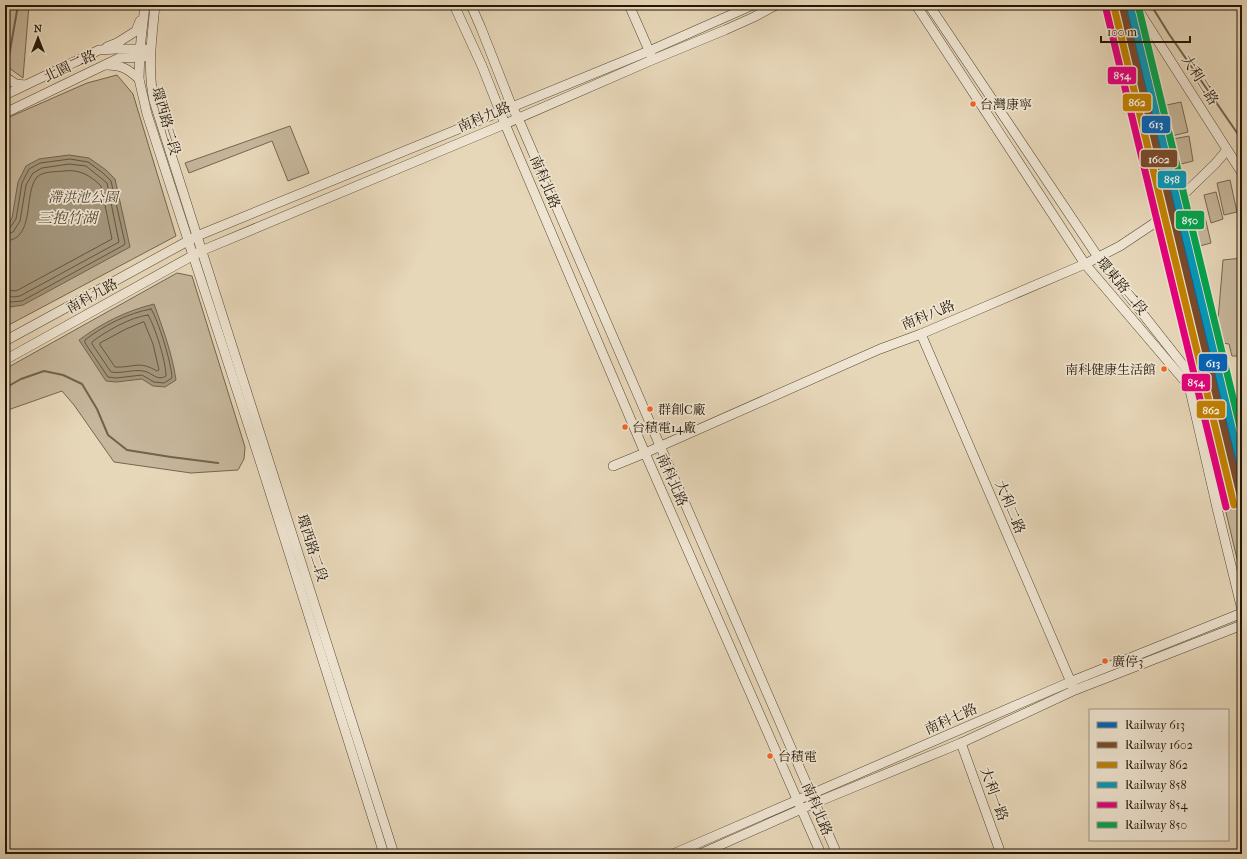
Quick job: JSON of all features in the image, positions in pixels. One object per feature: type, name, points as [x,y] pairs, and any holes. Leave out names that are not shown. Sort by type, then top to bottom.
[{"type":"street","name":"環西路二段","points":[[155,5],[150,53],[150,82],[154,101],[394,854]]},
{"type":"street","name":"南科北路","points":[[454,5],[482,66],[505,124],[645,453],[821,854]]},
{"type":"street","name":"南科北路","points":[[471,5],[512,107],[837,854]]},
{"type":"street","points":[[628,5],[651,55]]},
{"type":"street","name":"南科九路","points":[[5,360],[201,251],[505,124],[753,5]]},
{"type":"street","name":"南科九路","points":[[5,341],[197,236],[512,107],[739,23],[776,5]]},
{"type":"street","name":"環東路二段","points":[[916,5],[1086,264],[1189,386],[1242,611]]},
{"type":"street","name":"環東路二段","points":[[929,5],[1098,257],[1242,440]]},
{"type":"street","name":"大利二路","points":[[1135,5],[1226,150]]},
{"type":"street","name":"環西路二段","points":[[144,9],[139,79],[147,114],[261,464],[384,854]]},
{"type":"street","points":[[99,50],[118,43],[136,31],[144,9]]},
{"type":"street","name":"北園二路","points":[[5,95],[99,50],[116,49],[150,53]]},
{"type":"street","name":"北園二路","points":[[5,113],[119,58],[140,53]]},
{"type":"street","points":[[105,65],[116,65],[123,67],[139,79]]},
{"type":"street","points":[[5,77],[16,84],[24,86],[42,78]]},
{"type":"street","points":[[1226,150],[1242,173]]},
{"type":"street","name":"南科八路","points":[[613,466],[880,349],[921,334],[1086,264],[1120,246],[1153,224],[1214,164],[1226,150]]},
{"type":"street","name":"大利二路","points":[[921,334],[1073,686]]},
{"type":"street","points":[[1217,508],[1217,481],[1224,473],[1234,469],[1242,469]]},
{"type":"street","name":"南科七路","points":[[700,854],[813,799],[1242,611]]},
{"type":"street","name":"南科七路","points":[[813,799],[961,743],[1073,686],[1242,625]]},
{"type":"street","name":"大利一路","points":[[961,743],[1001,854]]},
{"type":"street","name":"南科七路","points":[[673,854],[800,805]]},
{"type":"green space","points":[[5,5],[29,5],[23,78],[5,65]]},
{"type":"green space","name":"滯洪池公園","points":[[117,75],[133,94],[176,236],[5,327],[5,119],[87,83]]},
{"type":"green space","points":[[1181,102],[1188,132],[1168,137],[1162,106]]},
{"type":"green space","points":[[290,126],[309,173],[288,181],[272,141],[189,173],[185,163]]},
{"type":"green space","points":[[1189,136],[1193,161],[1177,165],[1173,139]]},
{"type":"green space","points":[[1230,180],[1237,212],[1224,215],[1217,183]]},
{"type":"green space","points":[[1216,192],[1223,219],[1211,223],[1204,195]]},
{"type":"green space","points":[[1204,213],[1211,243],[1196,247],[1189,217]]},
{"type":"green space","points":[[1242,258],[1242,356],[1232,356],[1229,344],[1222,343],[1217,332],[1223,260]]},
{"type":"green space","points":[[177,273],[192,276],[245,447],[244,459],[238,470],[191,473],[114,462],[74,405],[62,391],[5,411],[5,369]]},
{"type":"green space","points":[[1199,398],[1242,450],[1242,580]]},
{"type":"water","name":"三抱竹湖","points":[[69,155],[89,158],[106,170],[115,179],[130,247],[23,305],[10,307],[5,303],[5,229],[12,218],[18,182],[26,166],[39,159]]},
{"type":"water","points":[[154,304],[170,351],[176,380],[165,387],[153,386],[142,379],[116,382],[106,381],[79,340],[96,328],[115,318]]},
{"type":"waterway","points":[[5,67],[9,56],[18,5]]},
{"type":"waterway","points":[[1151,5],[1169,34],[1242,140]]},
{"type":"waterway","points":[[5,388],[21,379],[44,371],[63,375],[82,384],[97,409],[108,435],[127,450],[218,463]]},
{"type":"rail line","name":"1602","points":[[1122,5],[1242,503]]},
{"type":"rail line","name":"613","points":[[1127,5],[1242,482]]},
{"type":"rail line","name":"858","points":[[1130,5],[1242,469]]},
{"type":"rail line","name":"850","points":[[1138,5],[1242,435]]},
{"type":"rail line","name":"862","points":[[1114,7],[1234,505]]},
{"type":"rail line","name":"854","points":[[1106,9],[1226,507]]},
{"type":"place","name":"台灣康寧","points":[[973,104]]},
{"type":"place","name":"南科健康生活館","points":[[1164,369]]},
{"type":"place","name":"群創C廠","points":[[650,409]]},
{"type":"place","name":"台積電14廠","points":[[625,427]]},
{"type":"place","name":"廣停3","points":[[1105,661]]},
{"type":"place","name":"台積電","points":[[770,756]]}]
